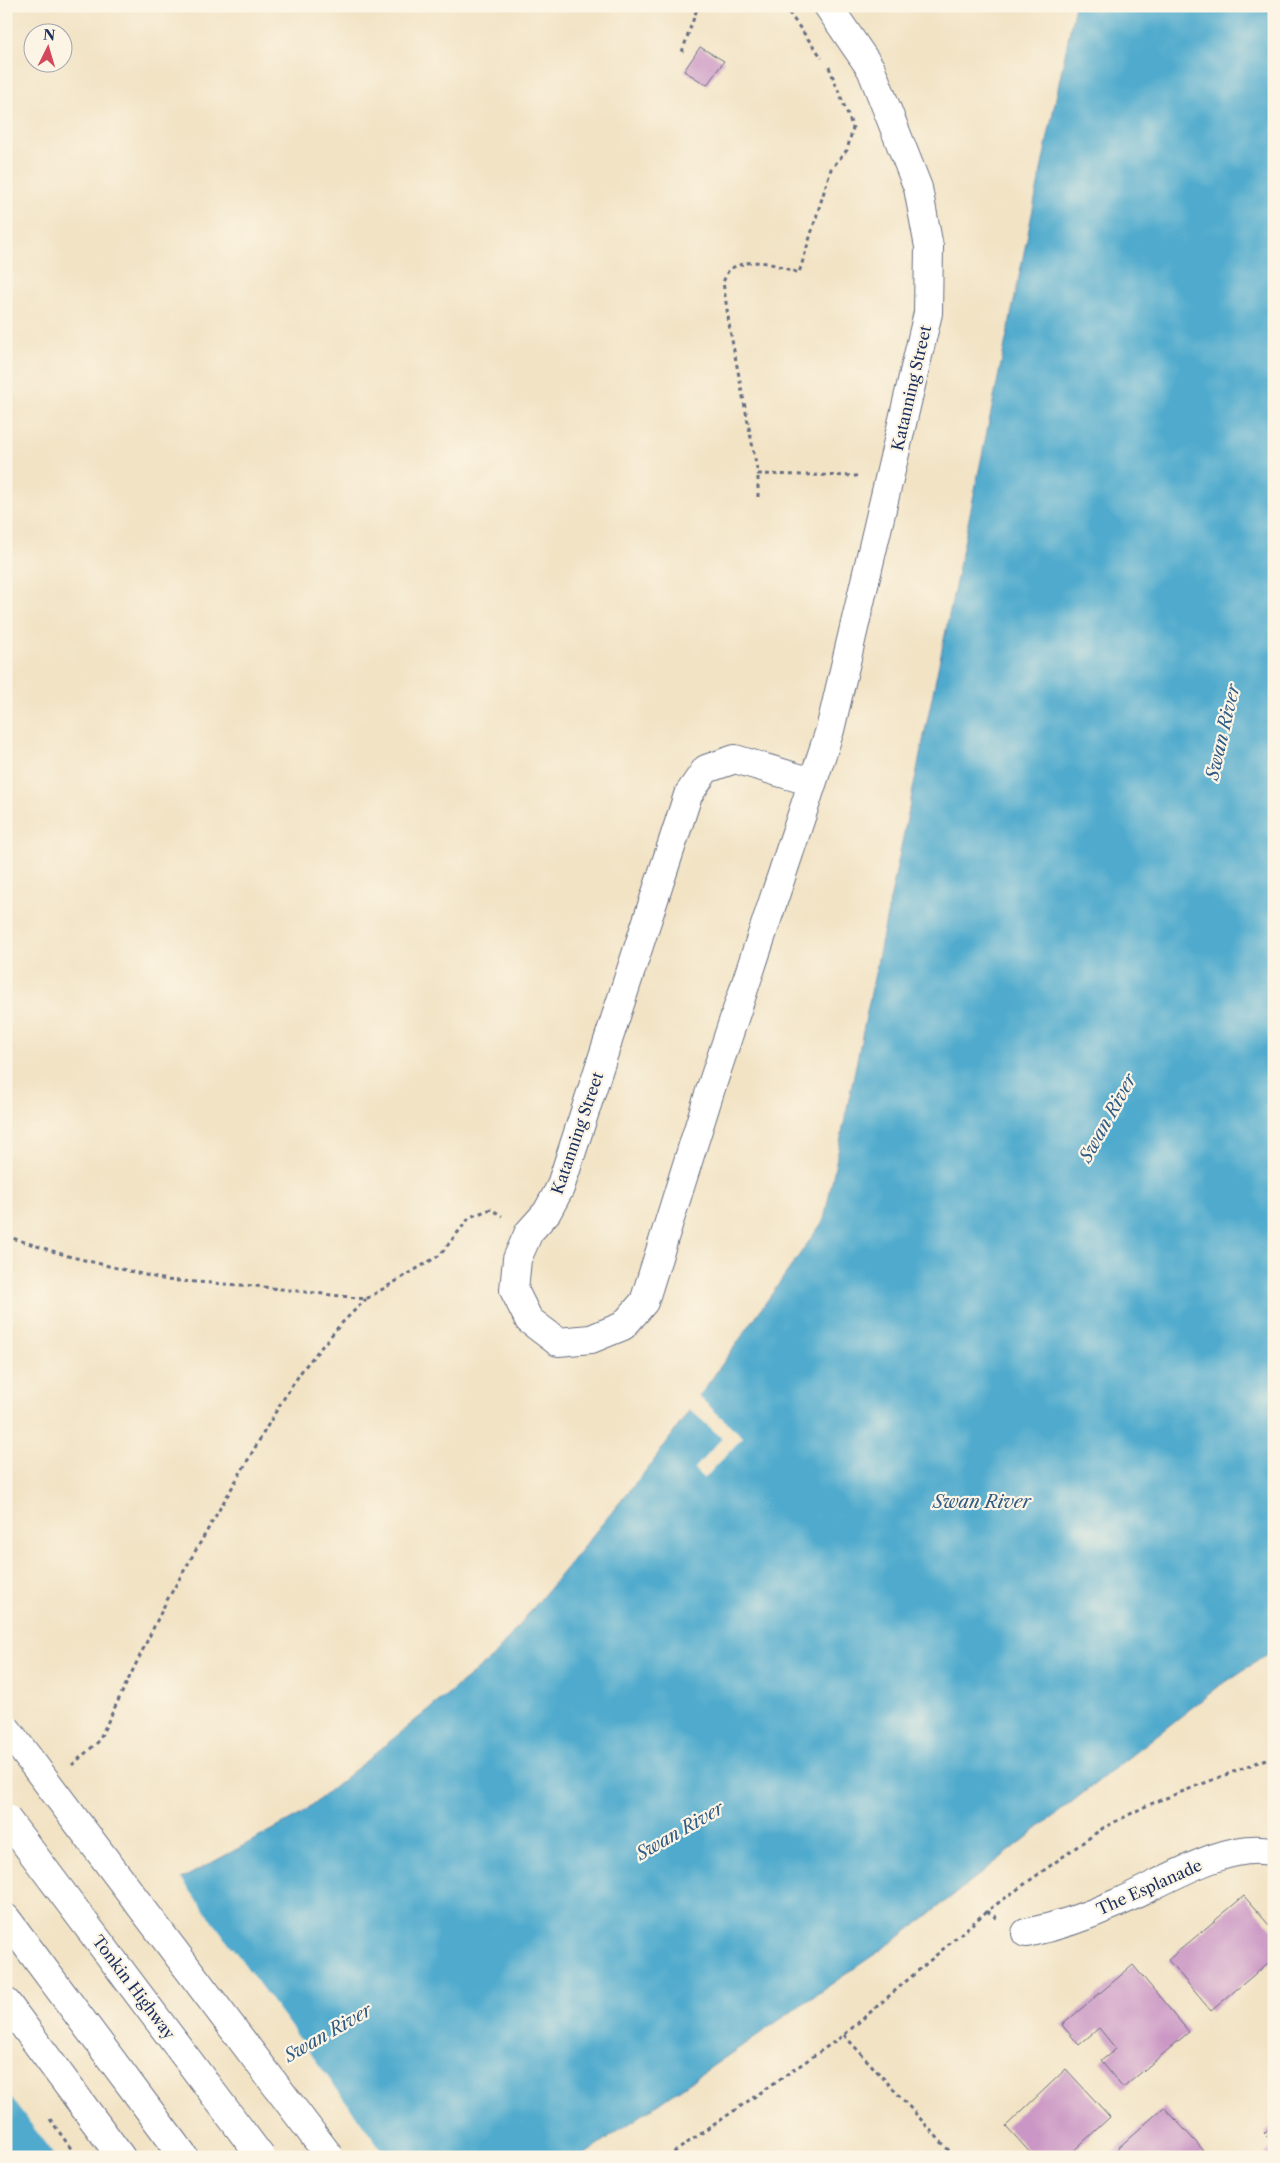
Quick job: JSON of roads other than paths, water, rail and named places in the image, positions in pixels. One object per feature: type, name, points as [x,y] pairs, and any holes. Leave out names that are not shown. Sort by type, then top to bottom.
[{"type":"main road","name":"Katanning Street","points":[[812,782],[735,759],[706,769],[688,795],[560,1188],[548,1212],[529,1232],[517,1259],[514,1290],[529,1320],[558,1342],[591,1339],[623,1326],[644,1302],[714,1078],[830,730],[928,312],[929,247],[918,188],[871,69],[828,6]]},
{"type":"main road","points":[[6,1728],[330,2157]]},
{"type":"main road","name":"Tonkin Highway","points":[[6,1818],[261,2157]]},
{"type":"main road","name":"The Esplanade","points":[[1026,1934],[1115,1904],[1210,1859],[1262,1849],[1274,1852]]},
{"type":"main road","points":[[6,1918],[184,2157]]},
{"type":"main road","points":[[6,2002],[121,2157]]},
{"type":"water","name":"Swan River","points":[[1075,6],[1274,6],[1274,1650],[1218,1687],[904,1934],[581,2157],[6,2157],[6,1974],[300,1815],[493,1657],[653,1462],[824,1220]]}]
